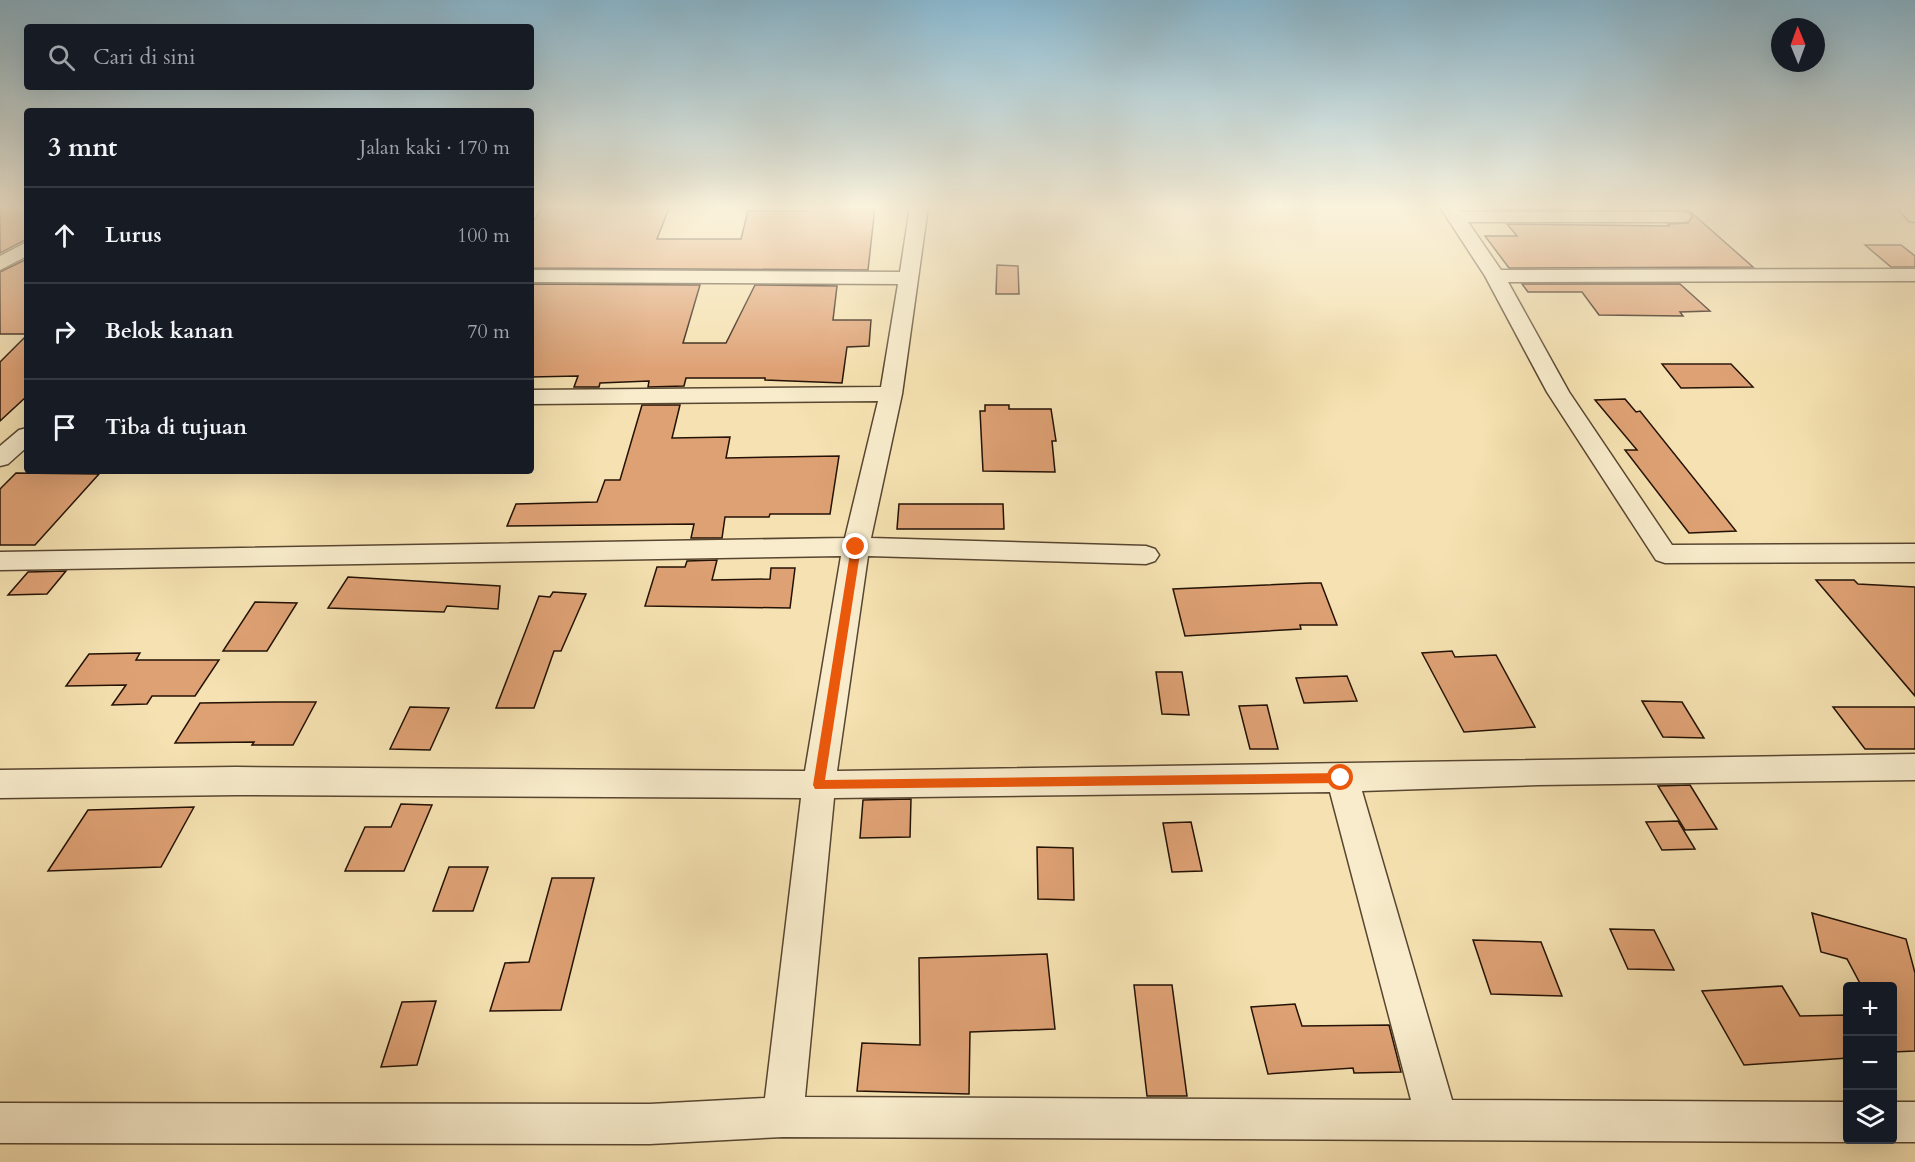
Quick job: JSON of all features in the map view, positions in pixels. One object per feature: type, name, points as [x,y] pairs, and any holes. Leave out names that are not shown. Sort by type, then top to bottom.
[{"type":"street","points":[[783,1117],[819,785],[856,547],[891,394],[910,261]]},
{"type":"street","points":[[1485,261],[1558,392],[1665,554],[1915,553]]},
{"type":"street","points":[[1495,276],[1915,275]]},
{"type":"street","points":[[534,276],[907,278]]},
{"type":"street","points":[[534,397],[891,394]]},
{"type":"street","points":[[0,459],[24,438]]},
{"type":"street","points":[[0,561],[856,547],[1146,555]]},
{"type":"street","points":[[0,784],[236,781],[819,785],[1915,767]]},
{"type":"street","points":[[1341,778],[1437,1120]]},
{"type":"street","points":[[0,1123],[650,1124],[783,1117],[1843,1122]]},
{"type":"street","points":[[1897,1122],[1915,1122]]},
{"type":"building","points":[[24,261],[24,334],[0,334],[0,272]]},
{"type":"building","points":[[534,261],[869,261],[868,270],[534,268]]},
{"type":"building","points":[[1504,261],[1746,261],[1753,267],[1509,268]]},
{"type":"building","points":[[1884,261],[1915,261],[1915,267],[1891,267]]},
{"type":"building","points":[[997,265],[1018,266],[1019,294],[996,294]]},
{"type":"building","points":[[534,284],[700,285],[683,343],[726,343],[755,285],[837,286],[833,320],[871,320],[869,346],[847,347],[842,383],[765,380],[765,378],[686,378],[684,386],[648,387],[649,381],[600,383],[599,387],[574,387],[578,376],[534,377]]},
{"type":"building","points":[[1522,284],[1680,284],[1710,311],[1680,312],[1683,316],[1599,315],[1582,292],[1528,292]]},
{"type":"building","points":[[24,338],[24,399],[0,421],[0,362]]},
{"type":"building","points":[[1662,364],[1731,364],[1753,387],[1681,388]]},
{"type":"building","points":[[1625,399],[1636,412],[1640,411],[1736,531],[1689,533],[1625,450],[1637,450],[1595,400]]},
{"type":"building","points":[[642,405],[680,405],[672,438],[730,437],[726,458],[839,456],[830,514],[725,517],[722,538],[691,538],[694,524],[507,526],[516,504],[597,502],[605,480],[620,480]]},
{"type":"building","points":[[985,405],[1009,405],[1009,409],[1051,409],[1056,441],[1052,441],[1055,472],[983,471],[980,411],[985,411]]},
{"type":"building","points":[[16,473],[99,474],[35,545],[0,545],[0,489]]},
{"type":"building","points":[[899,504],[1003,504],[1004,529],[897,529]]},
{"type":"building","points":[[717,560],[712,580],[770,579],[771,568],[795,568],[790,608],[645,606],[657,567],[685,567],[687,561]]},
{"type":"building","points":[[66,571],[47,594],[8,595],[28,572]]},
{"type":"building","points":[[348,577],[500,586],[498,609],[447,606],[444,612],[328,608]]},
{"type":"building","points":[[1816,580],[1854,580],[1858,584],[1915,587],[1915,696]]},
{"type":"building","points":[[1321,583],[1337,625],[1300,625],[1301,629],[1185,636],[1173,589]]},
{"type":"building","points":[[553,592],[586,594],[561,651],[554,651],[534,708],[496,708],[539,596],[550,597]]},
{"type":"building","points":[[255,602],[297,603],[267,651],[223,651]]},
{"type":"building","points":[[1452,651],[1455,657],[1496,655],[1535,727],[1464,732],[1422,653]]},
{"type":"building","points":[[140,653],[136,660],[219,660],[195,696],[152,696],[147,704],[112,705],[126,685],[66,686],[89,654]]},
{"type":"building","points":[[1156,672],[1182,672],[1189,715],[1162,714]]},
{"type":"building","points":[[1347,676],[1357,701],[1304,703],[1296,678]]},
{"type":"building","points":[[1642,701],[1682,702],[1704,738],[1663,737]]},
{"type":"building","points":[[316,702],[293,745],[252,745],[254,742],[175,743],[200,703]]},
{"type":"building","points":[[1267,705],[1278,749],[1250,749],[1239,706]]},
{"type":"building","points":[[410,707],[449,708],[430,750],[390,749]]},
{"type":"building","points":[[1833,707],[1915,707],[1915,749],[1865,749]]},
{"type":"building","points":[[1690,785],[1717,829],[1685,830],[1658,786]]},
{"type":"building","points":[[911,799],[910,837],[860,838],[863,800]]},
{"type":"building","points":[[401,804],[432,805],[404,871],[345,871],[365,827],[391,827]]},
{"type":"building","points":[[194,807],[161,867],[48,871],[88,810]]},
{"type":"building","points":[[1678,821],[1695,849],[1662,850],[1646,822]]},
{"type":"building","points":[[1191,822],[1202,871],[1172,872],[1163,823]]},
{"type":"building","points":[[1037,847],[1073,848],[1074,900],[1038,899]]},
{"type":"building","points":[[449,867],[488,867],[473,911],[433,911]]},
{"type":"building","points":[[552,878],[594,878],[561,1010],[490,1011],[505,963],[529,962]]},
{"type":"building","points":[[1812,913],[1906,939],[1915,973],[1915,1051],[1897,1052],[1897,982],[1859,982],[1847,959],[1821,952]]},
{"type":"building","points":[[1610,929],[1654,930],[1674,970],[1628,969]]},
{"type":"building","points":[[1473,940],[1541,942],[1562,996],[1491,994]]},
{"type":"building","points":[[1047,954],[1055,1029],[970,1032],[969,1094],[857,1091],[862,1043],[920,1045],[919,958]]},
{"type":"building","points":[[1134,985],[1172,985],[1187,1096],[1147,1096]]},
{"type":"building","points":[[1782,986],[1800,1016],[1843,1015],[1843,1058],[1744,1065],[1702,991]]},
{"type":"building","points":[[436,1001],[417,1065],[381,1067],[402,1002]]},
{"type":"building","points":[[1295,1004],[1302,1026],[1389,1025],[1401,1072],[1354,1073],[1353,1068],[1268,1074],[1251,1007]]},
{"type":"route","points":[[856,547],[819,785],[1341,778]]}]
